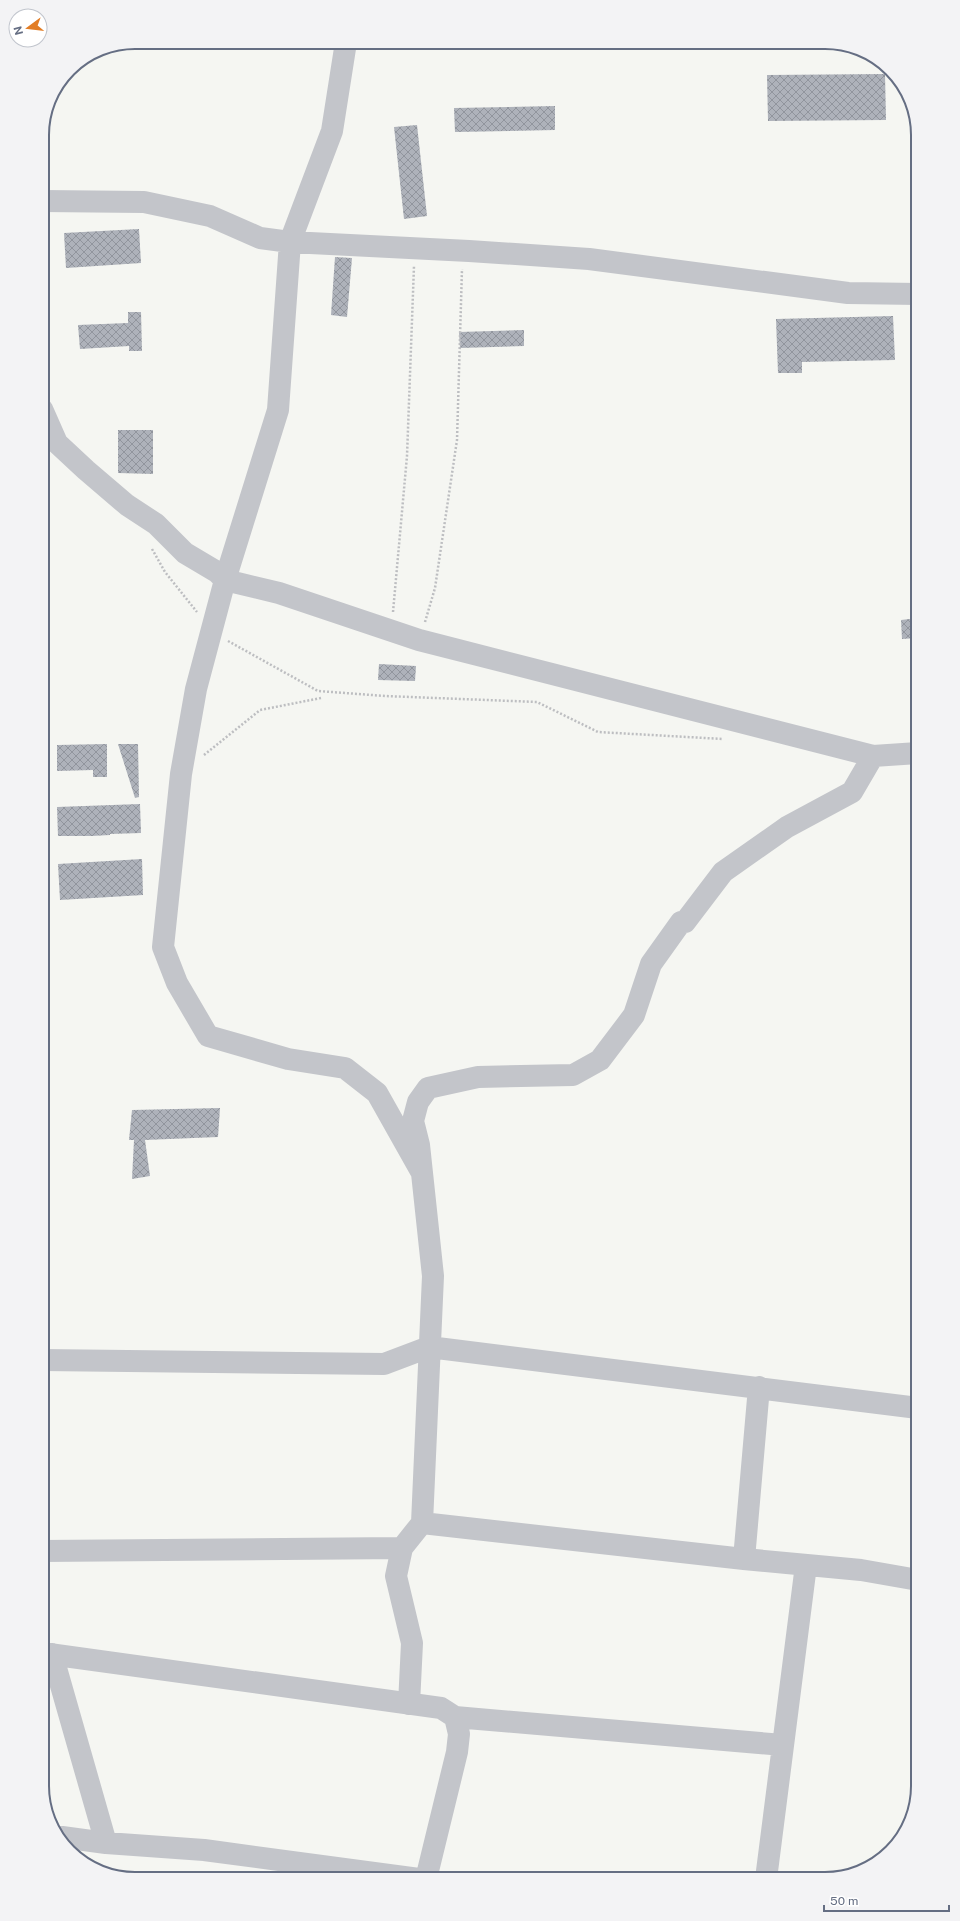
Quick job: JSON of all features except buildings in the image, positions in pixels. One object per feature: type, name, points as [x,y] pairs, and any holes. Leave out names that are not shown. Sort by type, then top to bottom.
[{"type":"street","points":[[345,49],[332,131],[290,242],[278,410],[225,580],[196,689],[181,774],[163,947],[177,983],[208,1036],[288,1059],[345,1068],[378,1093],[422,1173]]},
{"type":"street","points":[[49,201],[144,202],[210,216],[260,238],[290,242],[589,259],[848,292],[911,294]]},
{"type":"street","points":[[49,425],[57,443],[86,470],[128,505],[156,524],[185,553],[217,572],[225,580],[279,593],[419,640],[873,756],[911,753]]},
{"type":"street","points":[[409,1704],[412,1643],[396,1576],[402,1548],[422,1523],[433,1276],[419,1145],[413,1122],[418,1102],[428,1088],[478,1077],[574,1075],[600,1060],[634,1015],[651,964],[681,922],[685,922],[723,872],[787,827],[852,792],[873,756]]},
{"type":"street","points":[[49,1360],[384,1364],[429,1347],[911,1407]]},
{"type":"street","points":[[744,1559],[759,1387]]},
{"type":"street","points":[[422,1523],[744,1559],[860,1570],[911,1579]]},
{"type":"street","points":[[49,1551],[402,1548]]},
{"type":"street","points":[[767,1872],[806,1565]]},
{"type":"street","points":[[49,1653],[441,1708],[455,1717],[783,1745]]},
{"type":"street","points":[[49,1659],[106,1843]]},
{"type":"street","points":[[428,1872],[457,1752],[459,1734],[455,1717]]},
{"type":"street","points":[[66,1838],[106,1843],[204,1850],[367,1872]]},
{"type":"path","points":[[392,631],[407,456],[415,249]]},
{"type":"path","points":[[419,640],[435,588],[457,440],[462,251]]},
{"type":"path","points":[[150,545],[165,572],[212,630],[242,650],[318,691],[385,696],[537,702],[598,732],[724,739]]},
{"type":"path","points":[[181,774],[260,710],[320,698]]}]
